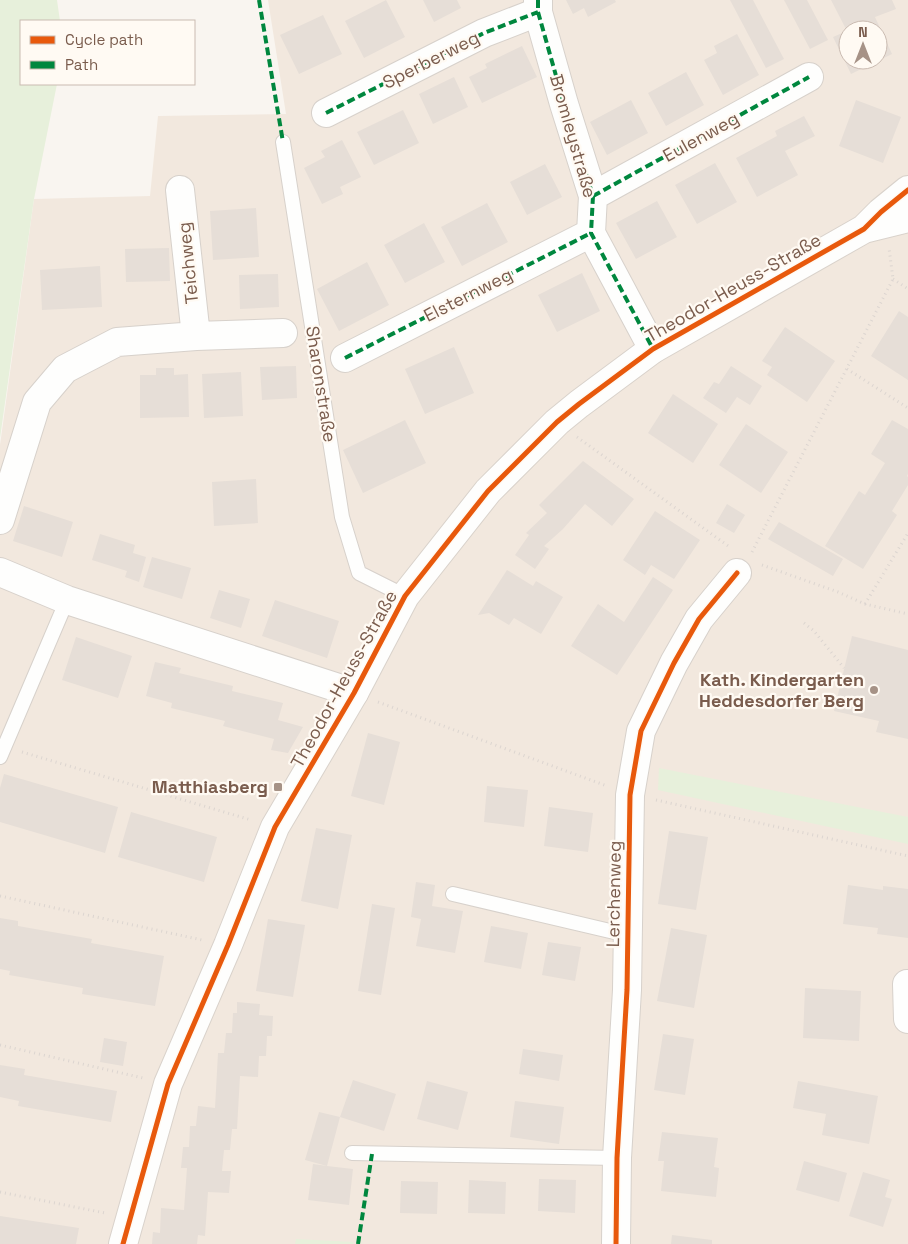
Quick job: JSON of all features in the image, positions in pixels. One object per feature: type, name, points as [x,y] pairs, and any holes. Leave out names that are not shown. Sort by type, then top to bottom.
[{"type":"street","name":"Sperberweg","points":[[326,113],[538,6]]},
{"type":"street","name":"Bromleystraße","points":[[538,6],[564,104],[593,196],[591,233]]},
{"type":"street","name":"Eulenweg","points":[[593,196],[809,78]]},
{"type":"street","name":"Teichweg","points":[[180,190],[196,336]]},
{"type":"street","name":"Theodor-Heuss-Straße","points":[[124,1244],[168,1084],[228,945],[275,827],[354,693],[405,596],[488,491],[556,422],[653,348],[886,224],[881,212],[908,190]]},
{"type":"street","points":[[591,233],[653,348]]},
{"type":"street","name":"Elsternweg","points":[[345,358],[591,233]]},
{"type":"street","points":[[0,520],[37,402],[64,369],[117,342],[196,336],[283,333]]},
{"type":"street","name":"Lerchenweg","points":[[616,1244],[617,1158],[627,990],[630,795],[641,731],[674,663],[699,619],[743,567]]},
{"type":"street","points":[[0,572],[67,600],[354,693]]},
{"type":"street","points":[[907,984],[908,1019]]},
{"type":"lane","name":"Sharonstraße","points":[[283,142],[342,517],[359,573],[405,596]]},
{"type":"lane","points":[[2,752],[67,600]]},
{"type":"lane","name":"Lerchenweg","points":[[453,894],[627,935]]},
{"type":"lane","points":[[352,1153],[617,1158]]},
{"type":"path","points":[[743,567],[893,279],[886,224]]},
{"type":"path","points":[[893,279],[908,289]]},
{"type":"path","points":[[847,369],[908,408]]},
{"type":"path","points":[[556,422],[743,567],[838,592],[865,604],[908,614]]},
{"type":"path","points":[[865,604],[908,533]]},
{"type":"path","points":[[804,623],[814,631],[844,668]]},
{"type":"path","points":[[354,693],[630,795],[908,856]]},
{"type":"path","points":[[2,752],[275,827]]},
{"type":"path","points":[[0,896],[228,945]]},
{"type":"path","points":[[0,1045],[168,1084]]},
{"type":"path","points":[[0,1192],[131,1218]]},
{"type":"shaded area","points":[[268,0],[908,0],[908,1244],[0,1244],[0,445],[34,199],[150,196],[158,116],[286,114]]},
{"type":"green space","points":[[0,0],[57,0],[60,20],[20,20],[20,85],[57,85],[34,199],[0,438]]},
{"type":"green space","points":[[659,768],[908,817],[908,844],[658,790]]},
{"type":"green space","points":[[296,1239],[353,1242],[353,1244],[295,1244]]},
{"type":"building","points":[[386,0],[405,37],[364,58],[345,21]]},
{"type":"building","points":[[423,0],[457,0],[461,8],[434,22]]},
{"type":"building","points":[[566,0],[615,0],[616,2],[588,17],[584,8],[573,14]]},
{"type":"building","points":[[730,0],[753,0],[784,59],[766,68]]},
{"type":"building","points":[[784,0],[807,0],[828,40],[810,49]]},
{"type":"building","points":[[831,0],[892,0],[896,9],[875,17],[876,20],[841,20]]},
{"type":"building","points":[[323,15],[342,54],[299,74],[280,35]]},
{"type":"building","points":[[737,34],[759,75],[723,95],[704,60],[717,53],[714,46]]},
{"type":"building","points":[[838,35],[838,47],[833,37]]},
{"type":"building","points":[[888,45],[892,54],[888,56]]},
{"type":"building","points":[[522,46],[537,77],[482,103],[469,77],[487,68],[485,64]]},
{"type":"building","points":[[849,70],[859,70],[851,74]]},
{"type":"building","points":[[686,72],[704,105],[666,126],[648,93]]},
{"type":"building","points":[[454,77],[468,107],[433,124],[419,94]]},
{"type":"building","points":[[631,100],[648,133],[607,155],[590,122]]},
{"type":"building","points":[[856,100],[901,117],[883,163],[839,146]]},
{"type":"building","points":[[403,110],[419,143],[374,165],[357,132]]},
{"type":"building","points":[[804,116],[815,136],[785,151],[798,175],[757,197],[736,158],[777,136],[775,131]]},
{"type":"building","points":[[342,140],[361,177],[340,187],[343,194],[322,204],[304,168],[325,157],[321,151]]},
{"type":"building","points":[[715,163],[737,202],[697,224],[675,185]]},
{"type":"building","points":[[545,164],[562,197],[527,215],[510,182]]},
{"type":"building","points":[[657,201],[677,237],[636,259],[616,223]]},
{"type":"building","points":[[487,203],[508,242],[462,266],[441,227]]},
{"type":"building","points":[[256,208],[259,257],[213,260],[210,211]]},
{"type":"building","points":[[424,223],[445,262],[405,283],[384,245]]},
{"type":"building","points":[[169,248],[170,281],[126,282],[125,249]]},
{"type":"building","points":[[367,262],[389,305],[339,331],[317,289]]},
{"type":"building","points":[[100,266],[102,307],[42,310],[40,270]]},
{"type":"building","points":[[582,273],[600,311],[557,332],[538,295]]},
{"type":"building","points":[[278,274],[279,307],[240,309],[239,275]]},
{"type":"building","points":[[899,311],[908,317],[908,380],[871,356]]},
{"type":"building","points":[[785,327],[835,361],[807,402],[767,375],[772,367],[762,361]]},
{"type":"building","points":[[454,347],[474,393],[425,414],[405,369]]},
{"type":"building","points":[[296,366],[297,398],[262,400],[260,367]]},
{"type":"building","points":[[731,366],[762,386],[750,405],[737,397],[726,413],[703,398],[714,382],[719,384]]},
{"type":"building","points":[[156,368],[174,368],[174,375],[188,374],[189,417],[140,418],[140,375],[156,375]]},
{"type":"building","points":[[241,372],[243,416],[204,418],[202,374]]},
{"type":"building","points":[[673,394],[718,424],[693,463],[648,433]]},
{"type":"building","points":[[405,420],[426,463],[363,493],[343,450]]},
{"type":"building","points":[[892,420],[908,429],[908,485],[892,511],[897,515],[863,569],[825,546],[859,491],[865,495],[885,463],[871,454]]},
{"type":"building","points":[[746,424],[788,452],[761,493],[719,465]]},
{"type":"building","points":[[583,461],[634,499],[612,526],[585,504],[563,529],[544,546],[549,549],[535,569],[515,555],[529,535],[526,533],[547,513],[539,505]]},
{"type":"building","points":[[256,479],[258,523],[214,526],[212,482]]},
{"type":"building","points":[[727,504],[745,515],[734,533],[716,523]]},
{"type":"building","points":[[24,506],[73,522],[62,557],[13,541]]},
{"type":"building","points":[[655,511],[700,540],[674,579],[651,565],[645,575],[623,560]]},
{"type":"building","points":[[779,522],[843,559],[833,576],[768,539]]},
{"type":"building","points":[[100,534],[135,545],[133,553],[146,557],[139,582],[125,577],[127,571],[92,560]]},
{"type":"building","points":[[152,557],[191,568],[182,599],[143,587]]},
{"type":"building","points":[[507,570],[533,586],[536,581],[563,597],[541,634],[514,618],[509,625],[489,613],[478,615]]},
{"type":"building","points":[[653,577],[673,590],[617,675],[571,646],[598,604],[624,622]]},
{"type":"building","points":[[219,590],[250,599],[241,628],[210,618]]},
{"type":"building","points":[[275,600],[339,621],[327,658],[262,636]]},
{"type":"building","name":"Kath. Kindergarten Heddesdorfer Berg","points":[[852,636],[908,650],[908,739],[876,732],[879,721],[834,711]]},
{"type":"building","points":[[76,637],[132,656],[118,698],[62,680]]},
{"type":"building","points":[[155,662],[181,668],[179,673],[233,686],[232,691],[283,703],[278,720],[303,727],[288,753],[271,750],[274,739],[223,726],[225,721],[171,708],[172,703],[146,696]]},
{"type":"building","points":[[368,733],[400,742],[384,805],[351,796]]},
{"type":"building","points":[[4,774],[118,807],[105,853],[0,822],[0,788]]},
{"type":"building","points":[[487,786],[528,790],[524,827],[484,822]]},
{"type":"building","points":[[549,807],[593,813],[588,852],[544,846]]},
{"type":"building","points":[[131,812],[217,837],[204,882],[118,857]]},
{"type":"building","points":[[316,828],[352,835],[338,909],[301,901]]},
{"type":"building","points":[[669,831],[708,837],[696,910],[658,904]]},
{"type":"building","points":[[416,882],[435,885],[432,906],[463,911],[455,953],[416,946],[421,919],[411,917]]},
{"type":"building","points":[[848,885],[883,890],[883,886],[908,889],[908,938],[877,934],[878,928],[843,924]]},
{"type":"building","points":[[372,904],[395,908],[381,995],[358,991]]},
{"type":"building","points":[[0,918],[18,921],[18,926],[92,939],[91,943],[164,956],[155,1006],[82,994],[83,988],[9,975],[10,971],[0,969]]},
{"type":"building","points":[[268,919],[305,925],[293,997],[256,991]]},
{"type":"building","points":[[491,926],[528,933],[521,969],[484,962]]},
{"type":"building","points":[[671,928],[707,935],[694,1008],[657,1001]]},
{"type":"building","points":[[548,942],[581,947],[575,981],[542,975]]},
{"type":"building","points":[[805,988],[861,991],[859,1041],[803,1038]]},
{"type":"building","points":[[237,1002],[260,1004],[259,1015],[273,1016],[272,1036],[267,1036],[266,1056],[259,1056],[258,1077],[240,1076],[237,1129],[232,1129],[230,1150],[224,1150],[222,1171],[231,1171],[229,1193],[208,1192],[205,1236],[198,1235],[197,1244],[152,1244],[153,1232],[160,1233],[161,1208],[184,1210],[187,1168],[181,1168],[183,1147],[189,1147],[190,1126],[196,1126],[198,1106],[215,1108],[218,1053],[224,1053],[226,1033],[232,1033],[233,1013],[237,1013]]},
{"type":"building","points":[[663,1034],[694,1039],[685,1095],[654,1090]]},
{"type":"building","points":[[104,1038],[127,1042],[123,1066],[100,1062]]},
{"type":"building","points":[[523,1049],[563,1055],[559,1081],[519,1074]]},
{"type":"building","points":[[0,1065],[25,1069],[24,1075],[117,1091],[111,1122],[18,1106],[19,1101],[0,1097]]},
{"type":"building","points":[[353,1080],[396,1094],[384,1131],[340,1117]]},
{"type":"building","points":[[427,1081],[468,1092],[458,1130],[417,1119]]},
{"type":"building","points":[[798,1081],[878,1096],[869,1144],[822,1135],[826,1114],[793,1108]]},
{"type":"building","points":[[515,1101],[564,1107],[559,1144],[510,1137]]},
{"type":"building","points":[[319,1112],[340,1117],[327,1166],[305,1160]]},
{"type":"building","points":[[662,1132],[718,1138],[714,1167],[719,1168],[716,1197],[661,1191],[664,1161],[658,1161]]},
{"type":"building","points":[[804,1161],[847,1173],[839,1202],[796,1190]]},
{"type":"building","points":[[313,1164],[353,1169],[349,1205],[308,1200]]},
{"type":"building","points":[[863,1172],[890,1180],[885,1197],[892,1199],[883,1227],[849,1216]]},
{"type":"building","points":[[539,1179],[576,1180],[575,1213],[538,1211]]},
{"type":"building","points":[[469,1180],[506,1182],[505,1214],[468,1213]]},
{"type":"building","points":[[401,1181],[438,1182],[437,1214],[400,1213]]},
{"type":"building","points":[[0,1216],[79,1228],[76,1244],[0,1244]]},
{"type":"building","points":[[672,1235],[712,1240],[712,1244],[671,1244]]},
{"type":"marked path","points":[[259,0],[283,142]]},
{"type":"marked path","points":[[538,0],[538,12],[593,196],[591,233],[653,349]]},
{"type":"marked path","points":[[326,113],[484,33],[538,12]]},
{"type":"marked path","points":[[593,196],[809,77]]},
{"type":"marked path","points":[[345,358],[591,233]]},
{"type":"marked path","points":[[358,1244],[372,1154]]},
{"type":"cycle path","points":[[123,1244],[168,1084],[228,945],[275,827],[354,693],[405,596],[488,491],[557,422],[579,404],[653,349],[864,229],[908,190]]},
{"type":"cycle path","points":[[616,1244],[617,1158],[627,990],[630,795],[641,731],[674,663],[699,619],[737,573]]},
{"type":"place","name":"Kath. Kindergarten Heddesdorfer Berg","points":[[874,690]]},
{"type":"place","name":"Matthiasberg","points":[[278,787]]}]
